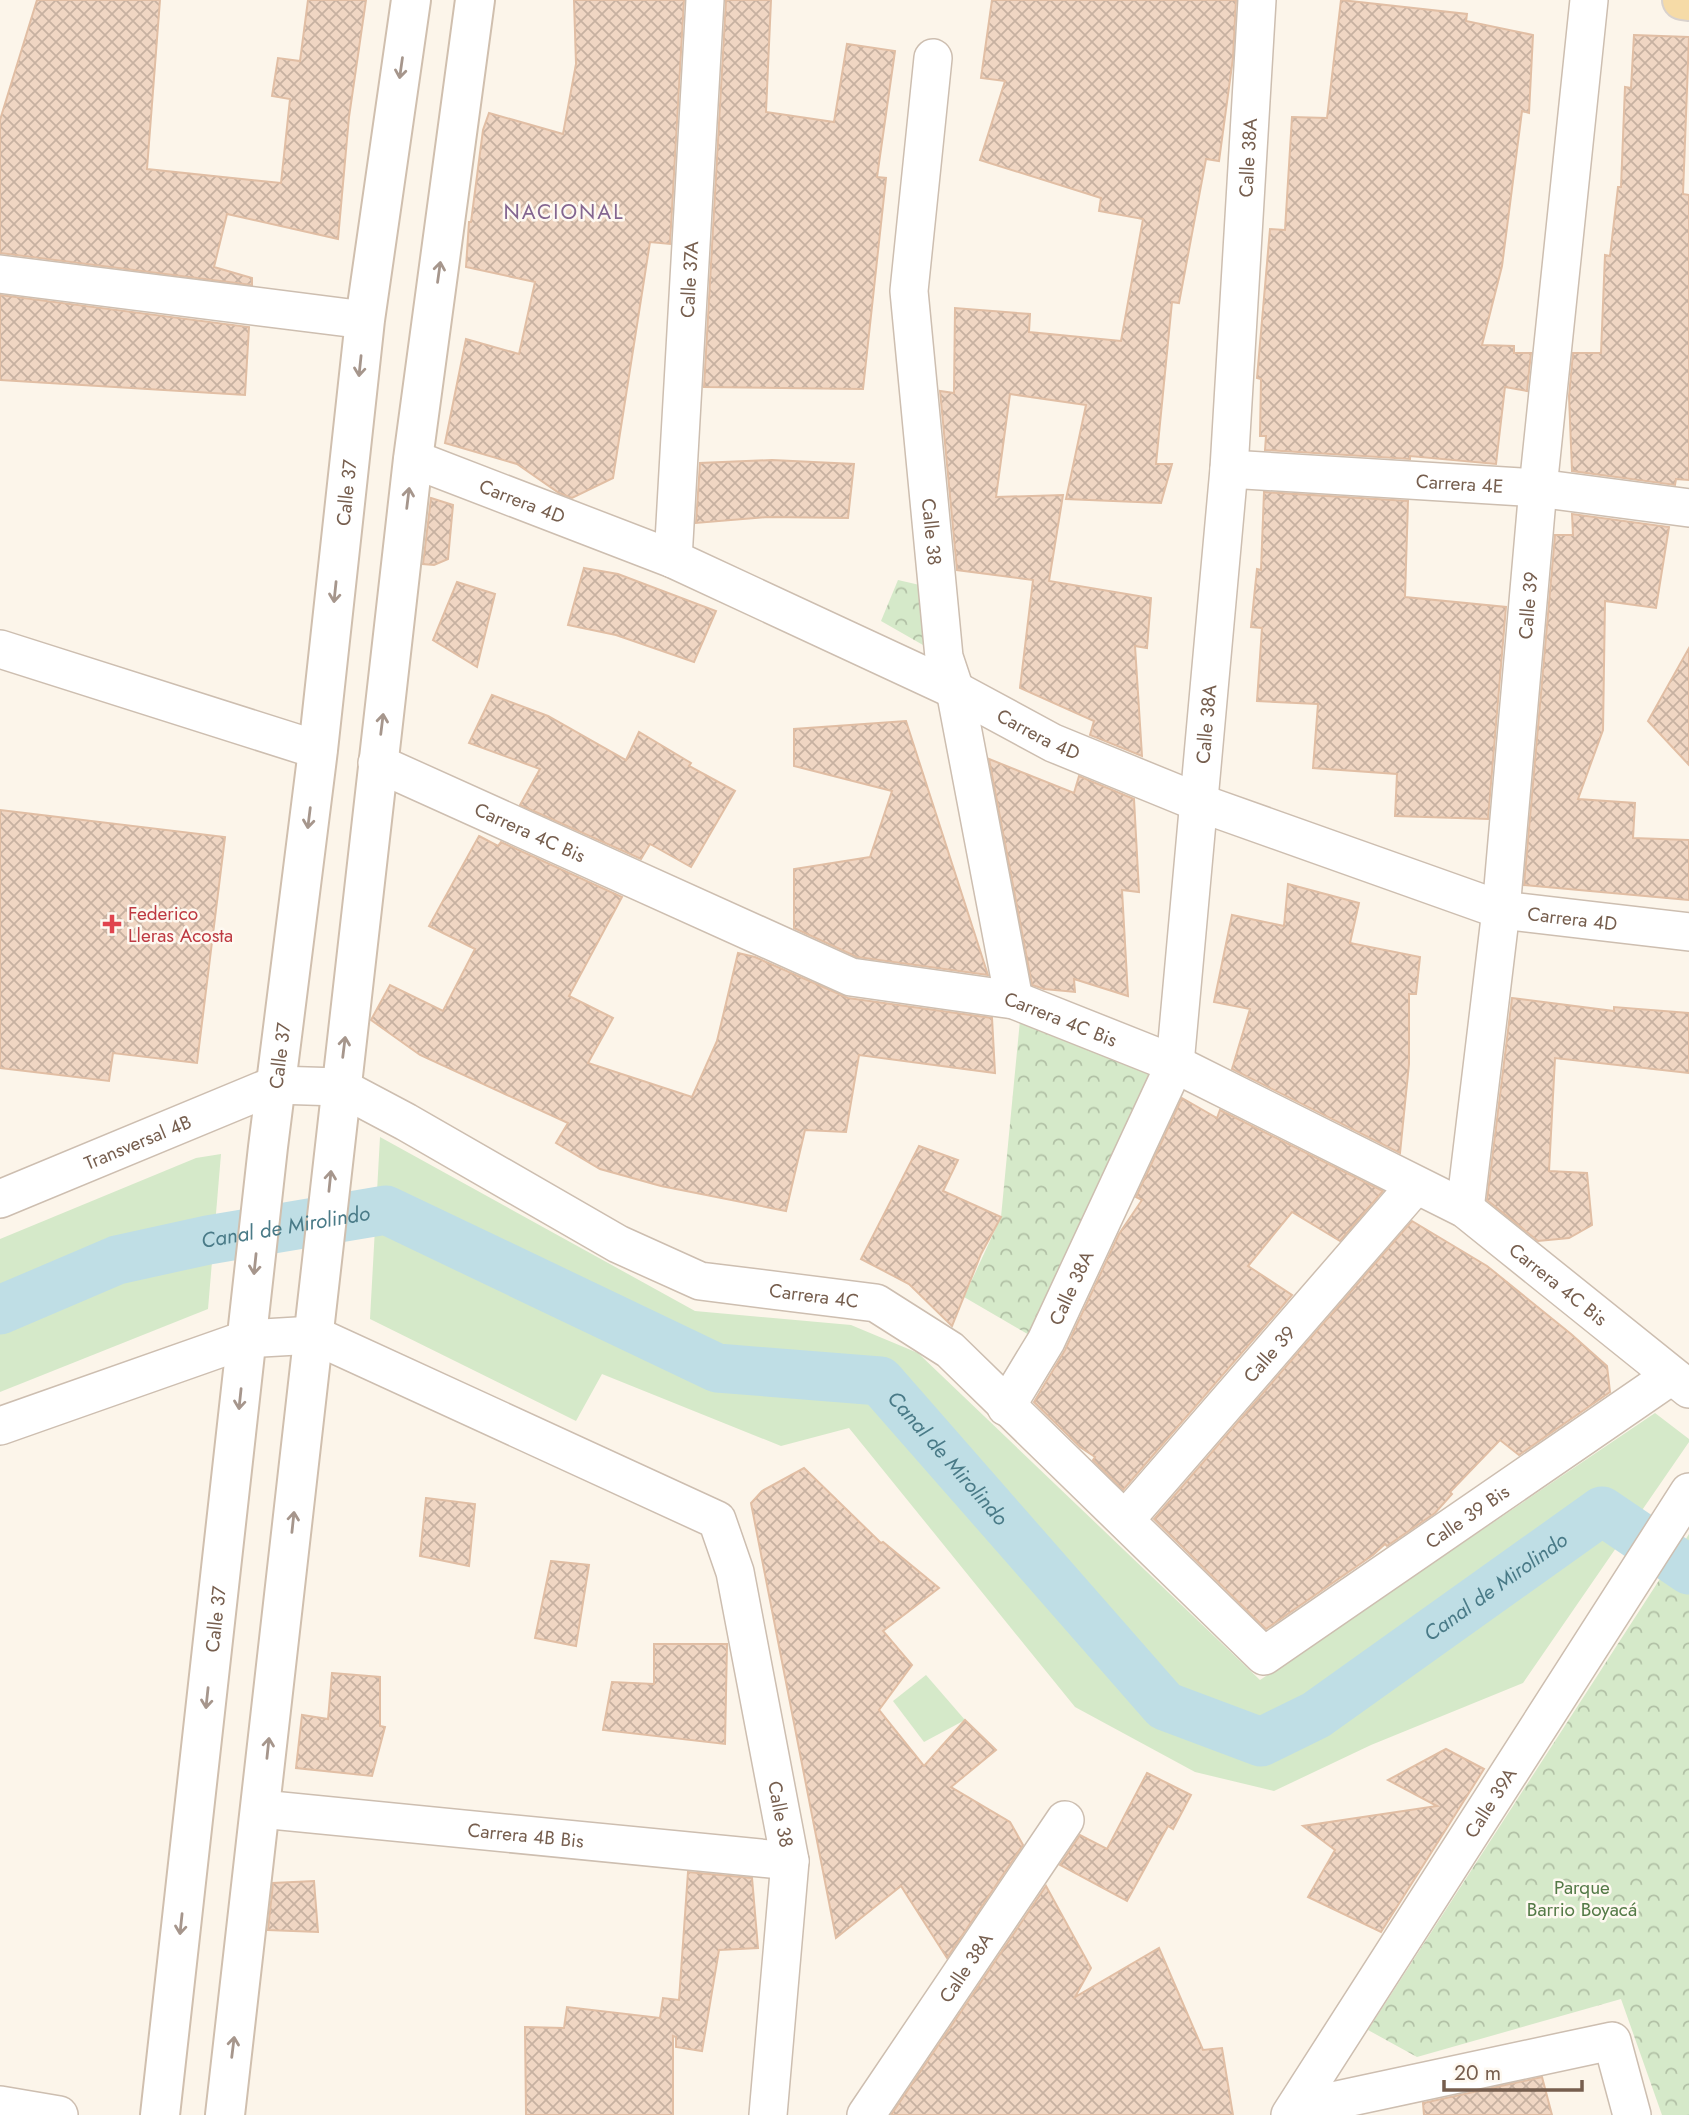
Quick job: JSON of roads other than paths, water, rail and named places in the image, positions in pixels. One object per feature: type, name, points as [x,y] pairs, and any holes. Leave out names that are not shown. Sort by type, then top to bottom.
[{"type":"main road","name":"Calle 37","points":[[160,2115],[275,1085],[318,750],[365,320],[411,0]]},
{"type":"main road","points":[[225,2115],[377,763],[413,459],[475,0]]},
{"type":"main road","points":[[1682,0],[1689,1]]},
{"type":"street","name":"Calle 37A","points":[[673,559],[705,0]]},
{"type":"street","name":"Calle 38A","points":[[1006,1407],[1046,1342],[1175,1064],[1229,469],[1257,0]]},
{"type":"street","name":"Calle 39","points":[[1465,1209],[1501,910],[1538,488],[1589,0]]},
{"type":"street","name":"Calle 38","points":[[933,58],[909,291],[944,657],[955,690],[1014,1000]]},
{"type":"street","points":[[0,274],[365,320]]},
{"type":"street","name":"Carrera 4D","points":[[413,459],[673,559],[955,690],[1053,743],[1200,803],[1501,910],[1689,932]]},
{"type":"street","name":"Carrera 4E","points":[[1229,469],[1538,488],[1689,508]]},
{"type":"street","points":[[0,649],[318,750]]},
{"type":"street","name":"Carrera 4C Bis","points":[[377,763],[851,977],[1014,1000],[1175,1064],[1465,1209],[1680,1383]]},
{"type":"street","name":"Carrera 4C","points":[[275,1085],[340,1087],[618,1244],[700,1281],[876,1303],[950,1350],[1264,1656]]},
{"type":"street","name":"Transversal 4B","points":[[0,1199],[275,1085]]},
{"type":"street","name":"Calle 39","points":[[1125,1520],[1415,1186]]},
{"type":"street","points":[[0,1426],[249,1323],[316,1316]]},
{"type":"street","name":"Calle 38","points":[[316,1316],[717,1520],[735,1572],[790,1861],[768,2115]]},
{"type":"street","name":"Calle 39 Bis","points":[[1264,1656],[1680,1383]]},
{"type":"street","name":"Calle 39A","points":[[1293,2112],[1682,1502]]},
{"type":"street","name":"Carrera 4B Bis","points":[[261,1809],[790,1861]]},
{"type":"street","name":"Calle 38A","points":[[866,2115],[1065,1820]]},
{"type":"street","points":[[1293,2112],[1612,2041],[1632,2115]]},
{"type":"street","points":[[0,2105],[60,2115]]},
{"type":"waterway","name":"Canal de Mirolindo","points":[[0,1310],[117,1260],[208,1240],[386,1210],[717,1368],[880,1381],[1165,1706],[1261,1742],[1316,1715],[1602,1511],[1689,1570]]},
{"type":"place","name":"Federico Lleras Acosta","points":[[112,924]]},
{"type":"district","name":"NACIONAL","points":[[564,212]]},
{"type":"park label","name":"Parque Barrio Boyacá","points":[[1582,1898]]}]
